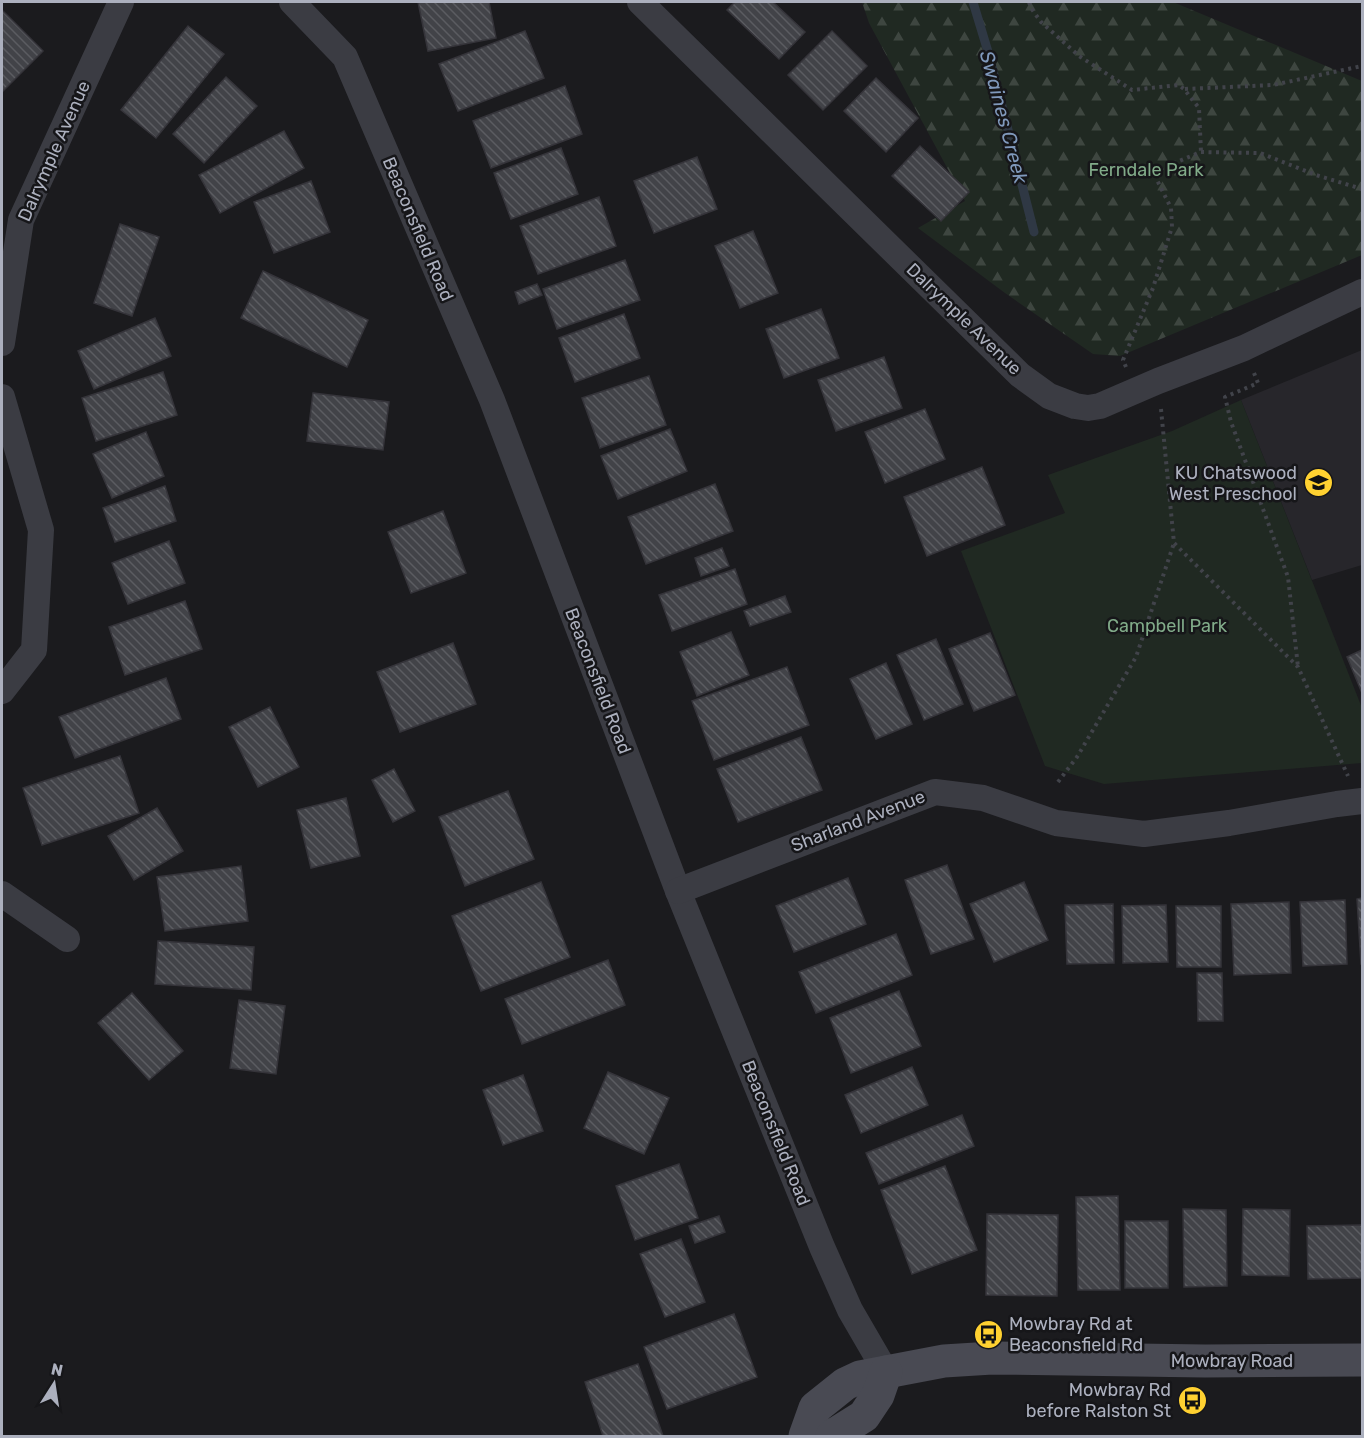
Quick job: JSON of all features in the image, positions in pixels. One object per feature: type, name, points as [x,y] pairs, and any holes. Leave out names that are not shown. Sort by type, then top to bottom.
[{"type":"main road","name":"Mowbray Road","points":[[805,1437],[815,1408],[845,1384],[860,1377],[944,1361],[992,1358],[1205,1361],[1362,1360]]},
{"type":"main road","points":[[841,1435],[864,1416],[878,1395],[886,1372]]},
{"type":"street","name":"Dalrymple Avenue","points":[[2,343],[21,220],[121,2]]},
{"type":"street","name":"Beaconsfield Road","points":[[292,2],[345,57],[492,400],[678,891],[822,1247],[850,1310],[886,1372]]},
{"type":"street","name":"Dalrymple Avenue","points":[[640,2],[1020,375],[1048,396],[1075,406],[1088,408],[1101,406],[1244,348],[1362,292]]},
{"type":"street","points":[[2,397],[41,530],[34,650],[2,691]]},
{"type":"street","name":"Sharland Avenue","points":[[678,891],[935,792],[983,798],[1056,823],[1144,834],[1361,802]]},
{"type":"street","points":[[2,894],[67,939]]},
{"type":"path","points":[[1029,2],[1041,22],[1079,56],[1132,90],[1179,85],[1184,89],[1199,108],[1201,152]]},
{"type":"path","points":[[1184,89],[1273,85],[1362,66]]},
{"type":"path","points":[[1058,782],[1077,757],[1136,657],[1174,543],[1146,386],[1123,360],[1152,288],[1172,227],[1171,208],[1157,180],[1162,168],[1201,152],[1260,153],[1362,189]]},
{"type":"path","points":[[1258,383],[1225,397],[1231,422],[1288,577],[1299,667],[1361,802]]},
{"type":"path","points":[[1174,543],[1299,667]]},
{"type":"shaded area","name":"KU Chatswood West Preschool","points":[[1362,350],[1362,565],[1312,580],[1241,400]]},
{"type":"green space","name":"Ferndale Park","points":[[862,2],[1173,2],[1362,81],[1362,255],[1120,356],[1093,354],[1005,293],[918,228],[965,201],[869,23]]},
{"type":"green space","name":"Campbell Park","points":[[1241,400],[1362,708],[1362,763],[1104,784],[1045,766],[961,551],[1065,513],[1048,475],[1172,431]]},
{"type":"building","points":[[418,2],[489,2],[496,38],[428,51]]},
{"type":"building","points":[[735,2],[773,2],[805,32],[779,59],[727,10]]},
{"type":"building","points":[[2,10],[43,51],[2,92]]},
{"type":"building","points":[[188,26],[224,54],[156,138],[121,110]]},
{"type":"building","points":[[525,31],[544,78],[458,111],[439,64]]},
{"type":"building","points":[[832,31],[867,66],[823,110],[788,75]]},
{"type":"building","points":[[226,77],[257,106],[204,163],[173,134]]},
{"type":"building","points":[[876,78],[918,118],[886,152],[844,111]]},
{"type":"building","points":[[565,86],[582,134],[491,168],[473,121]]},
{"type":"building","points":[[284,131],[304,168],[220,213],[199,175]]},
{"type":"building","points":[[920,146],[969,192],[941,221],[892,176]]},
{"type":"building","points":[[561,148],[578,194],[511,219],[494,173]]},
{"type":"building","points":[[697,157],[717,209],[654,233],[634,181]]},
{"type":"building","points":[[311,181],[330,232],[274,253],[254,202]]},
{"type":"building","points":[[599,197],[616,246],[538,274],[520,226]]},
{"type":"building","points":[[120,224],[159,237],[132,316],[94,303]]},
{"type":"building","points":[[753,231],[778,293],[740,308],[715,246]]},
{"type":"building","points":[[625,260],[640,300],[557,329],[543,289]]},
{"type":"building","points":[[263,271],[368,320],[347,367],[241,318]]},
{"type":"building","points":[[537,284],[542,295],[519,304],[515,292]]},
{"type":"building","points":[[821,309],[839,358],[784,378],[766,329]]},
{"type":"building","points":[[624,314],[640,358],[575,382],[559,338]]},
{"type":"building","points":[[155,318],[171,356],[94,389],[78,351]]},
{"type":"building","points":[[884,357],[902,408],[836,431],[818,380]]},
{"type":"building","points":[[163,372],[177,415],[96,441],[82,398]]},
{"type":"building","points":[[649,376],[666,425],[600,448],[582,398]]},
{"type":"building","points":[[313,393],[389,402],[383,450],[307,441]]},
{"type":"building","points":[[925,409],[945,459],[885,483],[865,432]]},
{"type":"building","points":[[670,429],[687,471],[618,499],[601,456]]},
{"type":"building","points":[[146,432],[164,476],[112,498],[93,454]]},
{"type":"building","points":[[982,467],[1005,525],[927,556],[904,497]]},
{"type":"building","points":[[715,484],[733,531],[646,564],[628,517]]},
{"type":"building","points":[[165,486],[176,521],[115,542],[103,508]]},
{"type":"building","points":[[443,511],[466,573],[411,593],[388,532]]},
{"type":"building","points":[[169,541],[185,583],[128,604],[112,563]]},
{"type":"building","points":[[722,548],[729,566],[701,576],[695,558]]},
{"type":"building","points":[[735,569],[747,604],[672,631],[659,595]]},
{"type":"building","points":[[785,596],[791,612],[750,626],[744,611]]},
{"type":"building","points":[[185,601],[202,649],[125,675],[109,627]]},
{"type":"building","points":[[731,632],[749,675],[697,696],[680,652]]},
{"type":"building","points":[[990,633],[1015,695],[974,711],[949,649]]},
{"type":"building","points":[[936,639],[963,704],[924,720],[897,655]]},
{"type":"building","points":[[453,643],[476,704],[400,732],[377,672]]},
{"type":"building","points":[[1362,650],[1362,693],[1347,657]]},
{"type":"building","points":[[886,663],[912,724],[876,739],[850,679]]},
{"type":"building","points":[[787,667],[809,725],[714,760],[692,701]]},
{"type":"building","points":[[166,678],[181,719],[75,758],[59,717]]},
{"type":"building","points":[[270,707],[299,767],[258,787],[229,727]]},
{"type":"building","points":[[801,737],[822,790],[738,822],[717,769]]},
{"type":"building","points":[[120,756],[139,813],[42,845],[23,788]]},
{"type":"building","points":[[394,769],[415,811],[393,822],[372,780]]},
{"type":"building","points":[[508,791],[534,859],[465,886],[439,817]]},
{"type":"building","points":[[346,798],[360,856],[311,868],[297,810]]},
{"type":"building","points":[[157,808],[183,851],[134,880],[108,836]]},
{"type":"building","points":[[947,865],[974,939],[931,954],[905,880]]},
{"type":"building","points":[[241,866],[248,921],[165,931],[157,877]]},
{"type":"building","points":[[848,878],[866,924],[794,952],[776,906]]},
{"type":"building","points":[[541,882],[570,957],[481,991],[452,916]]},
{"type":"building","points":[[1024,882],[1048,940],[994,962],[970,904]]},
{"type":"building","points":[[1362,898],[1362,964],[1361,964],[1357,899]]},
{"type":"building","points":[[1345,900],[1347,964],[1303,966],[1300,902]]},
{"type":"building","points":[[1289,902],[1291,973],[1234,975],[1231,904]]},
{"type":"building","points":[[1113,904],[1114,963],[1067,964],[1065,905]]},
{"type":"building","points":[[1166,905],[1168,962],[1123,963],[1122,906]]},
{"type":"building","points":[[1176,906],[1221,906],[1221,967],[1177,967]]},
{"type":"building","points":[[896,934],[912,975],[816,1013],[799,972]]},
{"type":"building","points":[[158,941],[254,947],[251,990],[155,984]]},
{"type":"building","points":[[608,960],[625,1005],[522,1044],[505,999]]},
{"type":"building","points":[[1197,973],[1222,973],[1223,1021],[1198,1021]]},
{"type":"building","points":[[899,991],[921,1046],[851,1073],[830,1018]]},
{"type":"building","points":[[132,993],[183,1051],[149,1080],[98,1023]]},
{"type":"building","points":[[239,1000],[285,1006],[276,1074],[230,1068]]},
{"type":"building","points":[[912,1067],[928,1105],[861,1133],[845,1095]]},
{"type":"building","points":[[608,1072],[669,1098],[644,1154],[584,1128]]},
{"type":"building","points":[[523,1075],[543,1131],[503,1145],[483,1090]]},
{"type":"building","points":[[962,1115],[974,1146],[879,1184],[866,1153]]},
{"type":"building","points":[[679,1164],[698,1218],[635,1240],[616,1186]]},
{"type":"building","points":[[945,1166],[977,1250],[912,1274],[881,1190]]},
{"type":"building","points":[[1118,1196],[1120,1290],[1078,1290],[1076,1197]]},
{"type":"building","points":[[1183,1209],[1226,1210],[1227,1286],[1184,1287]]},
{"type":"building","points":[[1243,1209],[1290,1210],[1289,1276],[1242,1275]]},
{"type":"building","points":[[987,1214],[1058,1215],[1057,1296],[986,1295]]},
{"type":"building","points":[[719,1216],[725,1232],[695,1243],[689,1226]]},
{"type":"building","points":[[1125,1221],[1168,1221],[1168,1288],[1125,1288]]},
{"type":"building","points":[[1362,1225],[1362,1278],[1308,1279],[1307,1226]]},
{"type":"building","points":[[681,1239],[705,1302],[665,1317],[640,1254]]},
{"type":"building","points":[[734,1314],[757,1377],[667,1409],[644,1347]]},
{"type":"building","points":[[638,1364],[663,1436],[603,1436],[585,1382]]},
{"type":"waterway","name":"Swaines Creek","points":[[973,2],[989,55],[1034,232]]},
{"type":"place","name":"KU Chatswood West Preschool","points":[[1318,483]]},
{"type":"place","name":"Mowbray Rd at Beaconsfield Rd","points":[[988,1334]]},
{"type":"place","name":"Mowbray Rd before Ralston St","points":[[1192,1400]]}]
